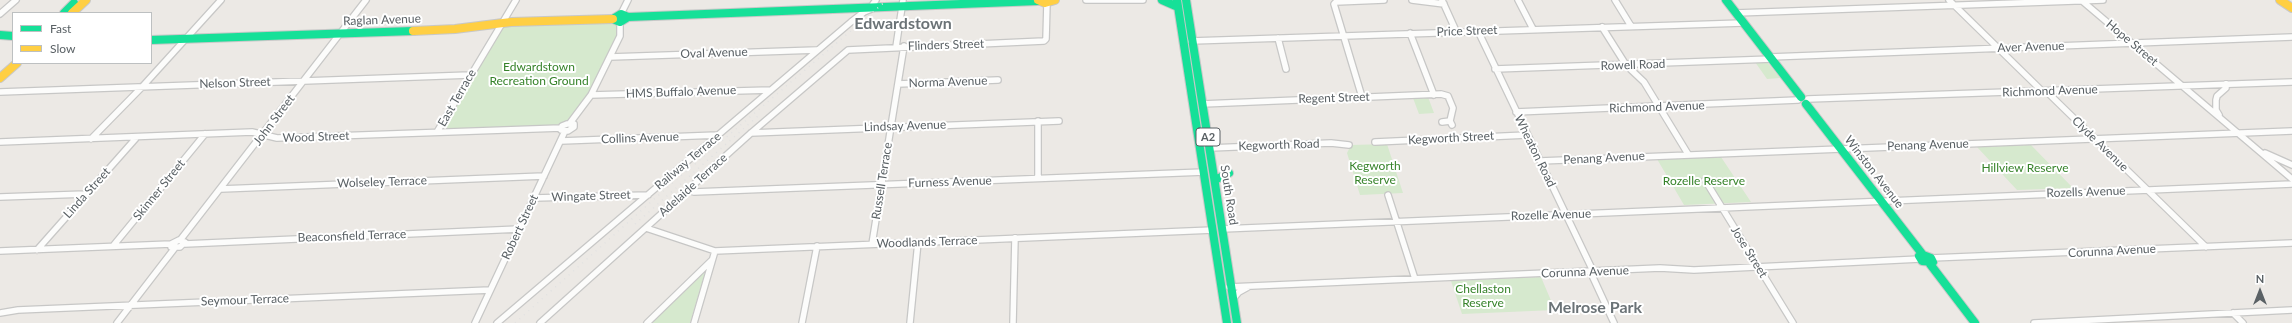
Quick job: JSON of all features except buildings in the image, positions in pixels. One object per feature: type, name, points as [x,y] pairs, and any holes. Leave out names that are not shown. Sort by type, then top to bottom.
[{"type":"main road","points":[[65,12],[77,0]]},
{"type":"main road","points":[[73,12],[86,0]]},
{"type":"main road","name":"Raglan Avenue","points":[[997,4],[1010,0]]},
{"type":"main road","name":"Raglan Avenue","points":[[152,40],[455,29],[501,23],[620,18],[875,3],[997,4],[1038,0],[1047,3]]},
{"type":"main road","points":[[1047,3],[1055,0]]},
{"type":"main road","points":[[1162,0],[1177,3]]},
{"type":"main road","name":"South Road","points":[[1186,0],[1191,41],[1210,148],[1237,323]]},
{"type":"main road","name":"Winston Avenue","points":[[1726,0],[1881,200],[1921,257]]},
{"type":"main road","points":[[2280,0],[2292,8]]},
{"type":"main road","points":[[2288,0],[2292,3]]},
{"type":"main road","name":"South Road","points":[[1177,3],[1227,323]]},
{"type":"main road","points":[[0,35],[12,36]]},
{"type":"main road","points":[[0,72],[12,61]]},
{"type":"main road","points":[[0,78],[16,64]]},
{"type":"main road","points":[[1215,180],[1229,173]]},
{"type":"main road","points":[[1921,257],[1930,261],[1975,323]]},
{"type":"street","points":[[0,14],[16,0]]},
{"type":"street","points":[[77,0],[86,0]]},
{"type":"street","points":[[90,139],[142,87],[221,0]]},
{"type":"street","name":"John Street","points":[[183,242],[221,189],[366,0]]},
{"type":"street","name":"East Terrace","points":[[437,132],[516,0]]},
{"type":"street","points":[[563,130],[592,95],[620,36],[620,18],[628,0]]},
{"type":"street","points":[[1086,0],[1143,0]]},
{"type":"street","points":[[1362,97],[1334,4],[1336,2],[1384,0]]},
{"type":"street","points":[[1412,0],[1443,2],[1456,31]]},
{"type":"street","points":[[1518,0],[1533,29]]},
{"type":"street","points":[[1615,0],[1631,26]]},
{"type":"street","name":"Clyde Avenue","points":[[1949,0],[2095,138],[2206,247]]},
{"type":"street","name":"Hope Street","points":[[2081,0],[2292,179]]},
{"type":"street","points":[[1736,13],[2103,0]]},
{"type":"street","name":"Railway Terrace","points":[[497,323],[817,50],[875,3]]},
{"type":"street","name":"Flinders Street","points":[[848,50],[904,46],[1044,41],[1047,3]]},
{"type":"street","points":[[896,47],[902,4]]},
{"type":"street","name":"Price Street","points":[[1191,41],[1743,22]]},
{"type":"street","points":[[1602,26],[1626,65],[1644,82],[1688,154]]},
{"type":"street","name":"Wheaton Road","points":[[1478,30],[1495,69],[1566,214],[1614,323]]},
{"type":"street","points":[[1410,33],[1434,94]]},
{"type":"street","name":"Aver Avenue","points":[[1771,58],[2292,37]]},
{"type":"street","points":[[1278,38],[1286,69]]},
{"type":"street","name":"Russell Terrace","points":[[872,244],[904,46]]},
{"type":"street","name":"Oval Avenue","points":[[610,57],[817,50]]},
{"type":"street","name":"Adelaide Terrace","points":[[540,323],[751,133],[848,50]]},
{"type":"street","name":"Rowell Road","points":[[1495,69],[1626,65],[1771,58]]},
{"type":"street","name":"Nelson Street","points":[[0,92],[470,75]]},
{"type":"street","name":"Norma Avenue","points":[[898,84],[998,80]]},
{"type":"street","name":"Richmond Avenue","points":[[1516,112],[2292,82]]},
{"type":"street","points":[[2221,119],[2216,110],[2216,100],[2217,96],[2226,88],[2226,84]]},
{"type":"street","name":"HMS Buffalo Avenue","points":[[592,95],[771,90]]},
{"type":"street","name":"Regent Street","points":[[1193,104],[1434,94],[1445,95],[1449,99],[1453,108],[1451,123],[1442,122]]},
{"type":"street","points":[[1038,121],[1038,178]]},
{"type":"street","name":"Lindsay Avenue","points":[[751,133],[1059,121]]},
{"type":"street","name":"Wood Street","points":[[0,142],[205,134],[263,134],[269,138],[277,138],[437,132],[563,130]]},
{"type":"street","name":"Robert Street","points":[[475,323],[560,141],[563,130]]},
{"type":"street","name":"Penang Avenue","points":[[1540,161],[2292,130]]},
{"type":"street","name":"Skinner Street","points":[[114,246],[205,134]]},
{"type":"street","name":"Kegworth Street","points":[[1376,142],[1528,134]]},
{"type":"street","name":"Collins Avenue","points":[[560,141],[719,135]]},
{"type":"street","name":"Linda Street","points":[[37,250],[137,136]]},
{"type":"street","name":"Kegworth Road","points":[[1210,148],[1331,143],[1349,145]]},
{"type":"street","points":[[2257,149],[2292,165]]},
{"type":"street","name":"Furness Avenue","points":[[687,190],[694,192],[1213,172]]},
{"type":"street","name":"Wolseley Terrace","points":[[221,189],[544,176]]},
{"type":"street","name":"Jose Street","points":[[1705,180],[1793,323]]},
{"type":"street","name":"Rozells Avenue","points":[[1881,200],[2292,184]]},
{"type":"street","points":[[0,197],[86,194]]},
{"type":"street","name":"Wingate Street","points":[[534,198],[648,195]]},
{"type":"street","points":[[1388,195],[1415,279]]},
{"type":"street","name":"Rozelle Avenue","points":[[1222,229],[1881,200]]},
{"type":"street","name":"Woodlands Terrace","points":[[646,228],[715,251],[1213,230]]},
{"type":"street","name":"Beaconsfield Terrace","points":[[183,242],[519,229]]},
{"type":"street","points":[[1014,323],[1015,238]]},
{"type":"street","points":[[0,251],[114,246],[173,246],[183,242]]},
{"type":"street","points":[[910,323],[918,242]]},
{"type":"street","name":"Corunna Avenue","points":[[1930,261],[2292,243]]},
{"type":"street","points":[[118,323],[173,246]]},
{"type":"street","points":[[802,323],[817,246]]},
{"type":"street","points":[[694,323],[715,251]]},
{"type":"street","name":"Corunna Avenue","points":[[1222,287],[1592,271],[1759,268],[1921,257]]},
{"type":"street","points":[[647,323],[712,260]]},
{"type":"street","points":[[1233,299],[1239,292],[1250,286]]},
{"type":"street","name":"Seymour Terrace","points":[[0,313],[18,310],[490,290]]},
{"type":"street","points":[[2034,323],[2292,310]]},
{"type":"street","points":[[2233,313],[2243,323]]},
{"type":"green space","name":"Edwardstown Recreation Ground","points":[[618,22],[618,35],[587,97],[565,123],[556,125],[447,129],[444,127],[502,24]]},
{"type":"green space","points":[[1755,62],[1767,62],[1780,78],[1767,79]]},
{"type":"green space","points":[[1428,97],[1434,113],[1419,114],[1413,98]]},
{"type":"green space","name":"Kegworth Reserve","points":[[1387,144],[1403,193],[1360,195],[1347,153],[1351,145]]},
{"type":"green space","name":"Hillview Reserve","points":[[2031,145],[2073,188],[2017,190],[1977,147]]},
{"type":"green space","name":"Rozelle Reserve","points":[[1721,157],[1751,202],[1684,205],[1657,159]]},
{"type":"green space","points":[[706,269],[690,323],[650,323]]},
{"type":"green space","name":"Chellaston Reserve","points":[[1541,277],[1555,310],[1462,314],[1451,281]]},
{"type":"railway","points":[[515,323],[661,193],[887,0]]},
{"type":"railway","points":[[635,224],[758,116]]},
{"type":"traffic: fast","points":[[1162,0],[1178,7]]},
{"type":"traffic: fast","points":[[1177,0],[1227,323]]},
{"type":"traffic: fast","points":[[1186,0],[1237,323]]},
{"type":"traffic: fast","points":[[1726,0],[1801,97]]},
{"type":"traffic: fast","points":[[628,17],[1038,1]]},
{"type":"traffic: fast","points":[[65,12],[74,3]]},
{"type":"traffic: fast","points":[[613,19],[621,14],[628,17]]},
{"type":"traffic: fast","points":[[613,19],[620,22],[628,17]]},
{"type":"traffic: fast","points":[[152,40],[413,31]]},
{"type":"traffic: fast","points":[[0,35],[12,36]]},
{"type":"traffic: fast","points":[[1806,104],[1923,255]]},
{"type":"traffic: fast","points":[[1215,180],[1229,173]]},
{"type":"traffic: fast","points":[[1923,255],[1931,258],[1933,262],[1922,261],[1919,256],[1923,255]]},
{"type":"traffic: fast","points":[[1930,264],[1975,323]]},
{"type":"traffic: slow","points":[[73,12],[86,0]]},
{"type":"traffic: slow","points":[[1038,0],[1045,3],[1055,0]]},
{"type":"traffic: slow","points":[[2280,0],[2292,8]]},
{"type":"traffic: slow","points":[[413,31],[455,29],[511,22],[613,19]]},
{"type":"traffic: slow","points":[[0,78],[16,64]]},
{"type":"district","name":"Edwardstown","points":[[903,24]]},
{"type":"district","name":"Melrose Park","points":[[1595,308]]}]
